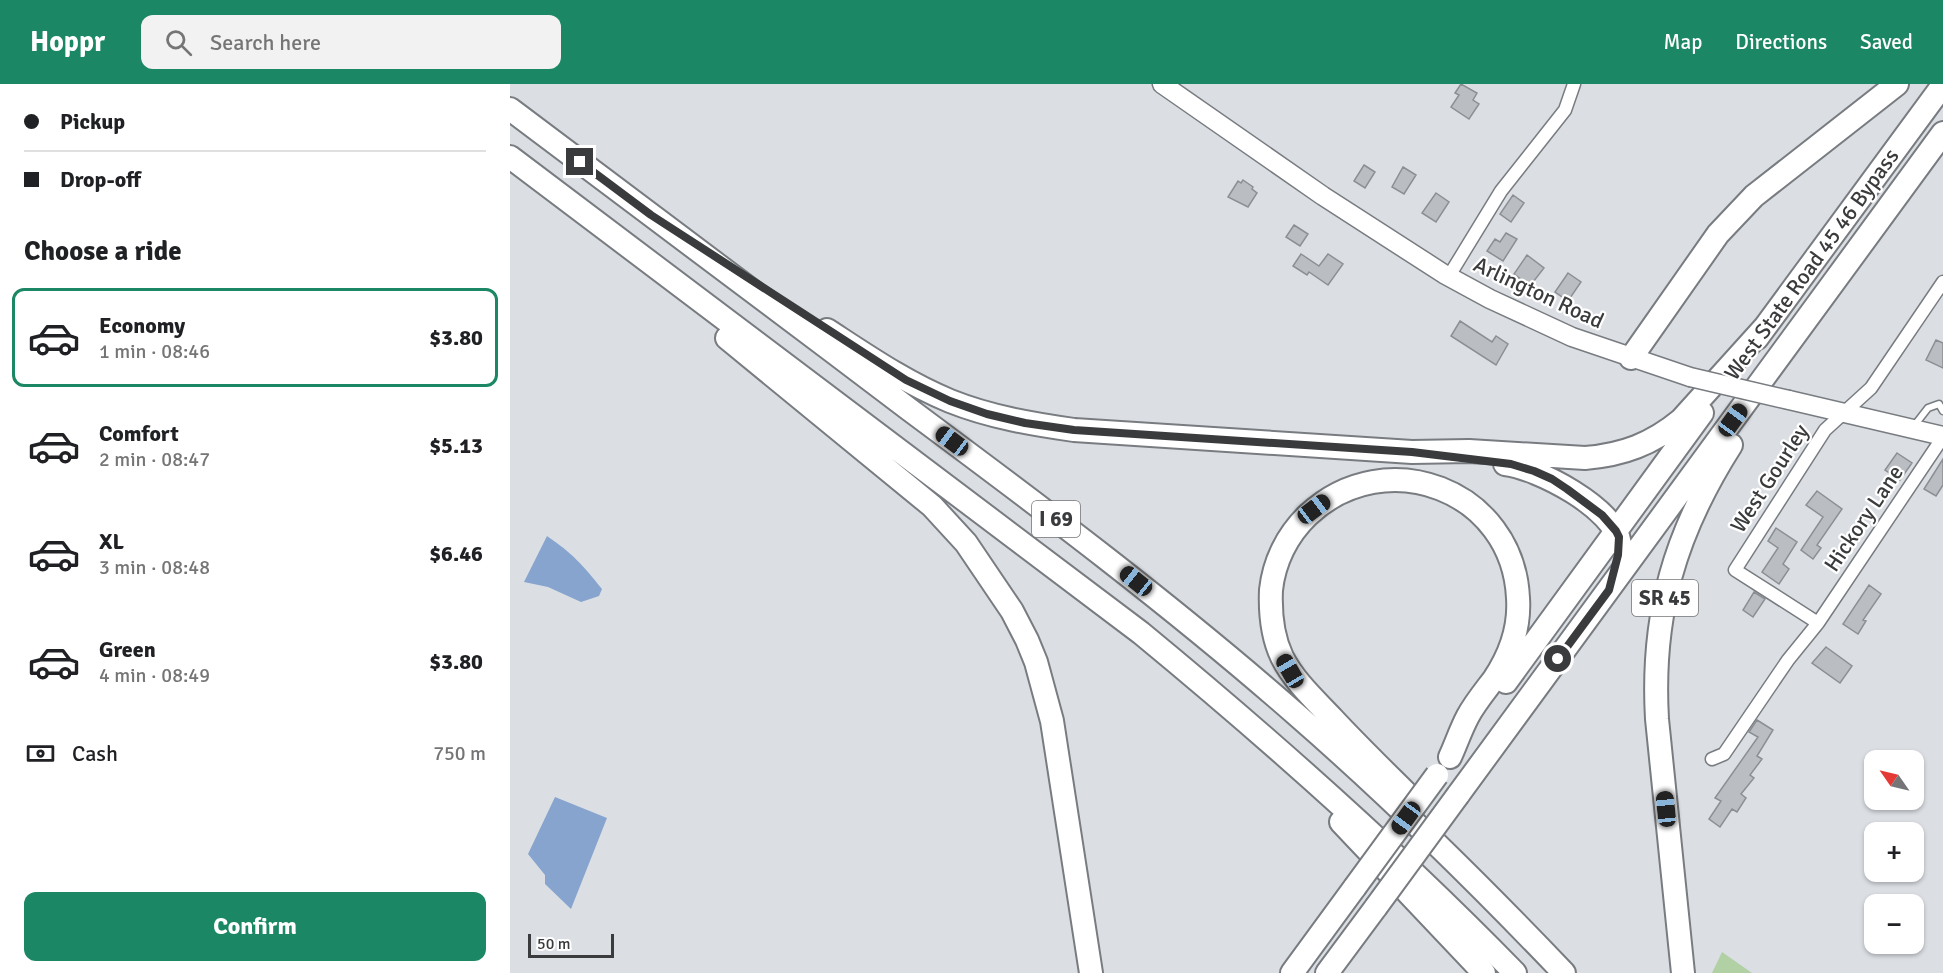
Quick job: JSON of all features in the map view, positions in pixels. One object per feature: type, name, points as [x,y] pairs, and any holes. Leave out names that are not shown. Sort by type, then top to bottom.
[{"type":"highway","points":[[1631,358],[1718,234],[1754,196],[1897,84]]},
{"type":"highway","name":"West State Road 45 46 Bypass","points":[[1444,766],[1943,84]]},
{"type":"highway","name":"I 69","points":[[510,109],[1061,523],[1200,633],[1298,715],[1390,800],[1564,973]]},
{"type":"highway","name":"West State Road 45 46 Bypass","points":[[1843,269],[1943,133]]},
{"type":"highway","name":"I 69","points":[[510,157],[1142,633],[1271,742],[1364,825],[1515,973]]},
{"type":"highway","points":[[651,215],[906,380],[950,401],[987,414],[1025,423],[1074,430],[1412,452],[1511,464],[1534,471],[1552,479],[1597,510],[1616,531],[1620,544],[1609,590]]},
{"type":"highway","points":[[603,228],[723,335],[932,506],[966,543],[988,573],[1012,610],[1027,640],[1048,703],[1091,973]]},
{"type":"highway","points":[[1330,973],[1362,925],[1843,269]]},
{"type":"highway","name":"SR 45","points":[[1683,973],[1656,689],[1659,636],[1668,585],[1695,507],[1843,269]]},
{"type":"highway","points":[[1412,452],[1469,451],[1585,458],[1629,451],[1666,432],[1682,420],[1765,327]]},
{"type":"highway","points":[[1292,973],[1355,887],[1444,766],[1468,716],[1504,663],[1511,646],[1518,615],[1518,599],[1512,565],[1506,548],[1489,523],[1471,506],[1451,493],[1429,484],[1402,480],[1374,482],[1352,487],[1327,500],[1314,509],[1291,534],[1275,568],[1270,602],[1275,637],[1281,656],[1297,681],[1449,838],[1540,947]]},
{"type":"highway","points":[[1271,742],[1342,823],[1484,973]]},
{"type":"street","name":"Arlington Road","points":[[1162,84],[1323,196],[1449,276],[1490,300],[1526,317],[1572,337],[1690,378],[1943,436]]},
{"type":"street","points":[[1449,276],[1501,191],[1565,110],[1574,84]]},
{"type":"street","name":"West Gourley","points":[[1818,623],[1735,570],[1825,430],[1871,388],[1943,282]]},
{"type":"street","name":"Hickory Lane","points":[[1712,759],[1724,754],[1788,660],[1818,623],[1943,436]]},
{"type":"lane","points":[[1912,429],[1928,408],[1941,403],[1943,411]]},
{"type":"green space","points":[[1722,952],[1752,973],[1712,973]]},
{"type":"water","points":[[547,536],[589,573],[602,589],[599,596],[581,602],[548,587],[524,582]]},
{"type":"water","points":[[555,797],[607,818],[571,909],[545,884],[545,875],[528,854]]},
{"type":"building","points":[[1461,84],[1477,93],[1473,100],[1479,104],[1469,119],[1451,107],[1459,95],[1455,93]]},
{"type":"building","points":[[1364,165],[1375,172],[1365,188],[1354,181]]},
{"type":"building","points":[[1403,167],[1416,175],[1404,194],[1392,187]]},
{"type":"building","points":[[1243,180],[1257,193],[1248,207],[1228,197],[1238,181],[1241,183]]},
{"type":"building","points":[[1436,193],[1449,202],[1436,222],[1422,213]]},
{"type":"building","points":[[1513,195],[1524,203],[1511,222],[1500,214]]},
{"type":"building","points":[[1294,225],[1308,234],[1300,246],[1286,237]]},
{"type":"building","points":[[1506,233],[1517,239],[1503,261],[1487,251],[1495,239],[1500,242]]},
{"type":"building","points":[[1301,254],[1319,266],[1328,254],[1343,264],[1328,285],[1309,272],[1307,275],[1293,266]]},
{"type":"building","points":[[1527,255],[1544,268],[1530,286],[1514,274]]},
{"type":"building","points":[[1568,273],[1581,282],[1568,301],[1555,292]]},
{"type":"building","points":[[1460,321],[1492,342],[1496,336],[1508,344],[1496,365],[1451,336]]},
{"type":"building","points":[[1936,340],[1943,343],[1943,368],[1926,360]]},
{"type":"building","points":[[1897,453],[1912,463],[1900,480],[1885,470]]},
{"type":"building","points":[[1943,459],[1943,485],[1936,496],[1924,489]]},
{"type":"building","points":[[1817,491],[1842,509],[1817,545],[1821,548],[1813,559],[1801,550],[1823,517],[1806,505]]},
{"type":"building","points":[[1776,528],[1797,542],[1783,564],[1789,569],[1779,584],[1762,572],[1778,548],[1768,541]]},
{"type":"building","points":[[1869,585],[1881,594],[1863,620],[1866,621],[1858,634],[1843,624]]},
{"type":"building","points":[[1754,592],[1765,599],[1753,617],[1743,610]]},
{"type":"building","points":[[1826,647],[1852,666],[1840,683],[1812,663]]},
{"type":"building","points":[[1757,720],[1773,730],[1757,756],[1762,759],[1750,775],[1754,778],[1741,794],[1746,798],[1737,812],[1732,809],[1720,827],[1709,819],[1721,801],[1715,798],[1758,737],[1749,732]]},
{"type":"route","points":[[580,162],[651,215],[906,380],[950,401],[987,414],[1025,423],[1074,430],[1412,452],[1511,464],[1552,479],[1608,520],[1619,537],[1620,544],[1609,590],[1558,659]]}]
